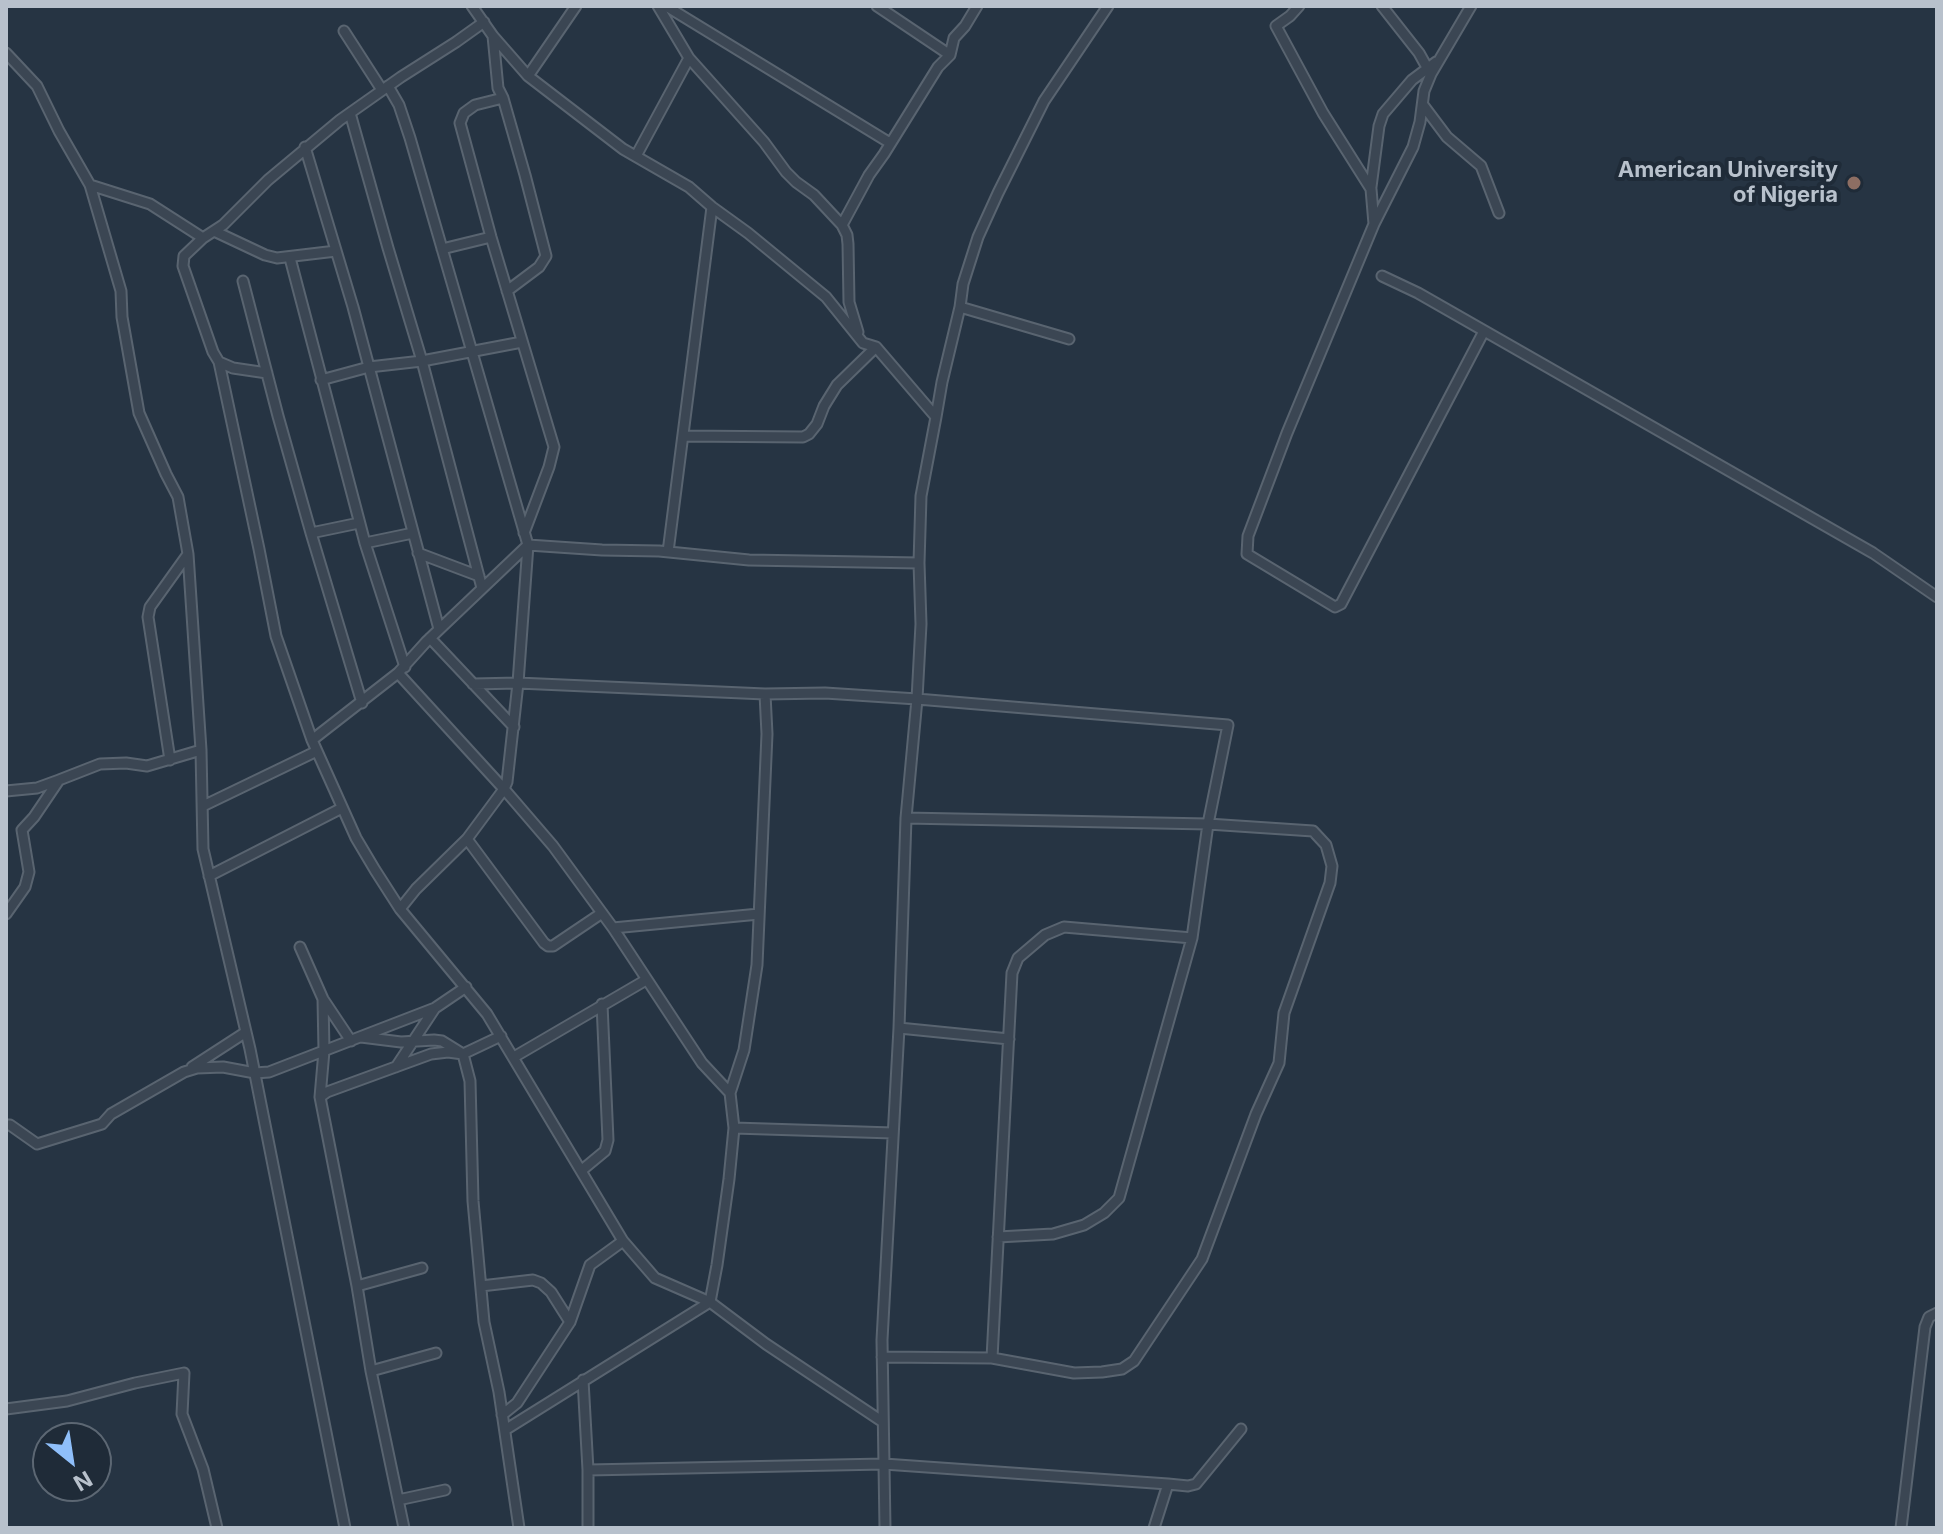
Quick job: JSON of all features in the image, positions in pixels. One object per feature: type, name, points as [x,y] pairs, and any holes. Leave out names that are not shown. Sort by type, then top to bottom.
[{"type":"street","points":[[472,6],[528,76],[623,149],[689,187],[826,297],[863,343],[876,347],[936,417]]},
{"type":"street","points":[[528,76],[576,6]]},
{"type":"street","points":[[658,6],[689,58],[764,142],[786,172],[814,195],[842,225],[848,244],[849,302],[863,343]]},
{"type":"street","points":[[666,6],[890,143]]},
{"type":"street","points":[[877,6],[950,55]]},
{"type":"street","points":[[842,225],[869,175],[938,67],[950,55],[954,38],[977,6]]},
{"type":"street","points":[[885,1528],[882,1357],[906,818],[921,624],[921,496],[963,284],[978,237],[1044,101],[1108,6]]},
{"type":"street","points":[[1299,6],[1276,26],[1323,113],[1371,189]]},
{"type":"street","points":[[1382,6],[1429,70],[1418,134],[1374,224],[1287,433],[1248,536],[1247,554],[1335,607],[1341,604],[1484,331]]},
{"type":"street","points":[[1374,224],[1371,189],[1383,114],[1412,80],[1439,61],[1471,6]]},
{"type":"street","points":[[484,22],[385,88],[305,147],[184,256],[183,266],[219,362],[276,636],[312,740],[356,838],[400,909],[487,1014],[623,1241],[655,1278],[710,1302],[766,1344],[883,1422]]},
{"type":"street","points":[[344,31],[399,105],[528,545],[509,775],[504,789],[467,839],[400,909]]},
{"type":"street","points":[[493,36],[498,88],[546,256],[539,267],[507,291]]},
{"type":"street","points":[[6,53],[37,86],[90,185],[121,291],[122,317],[139,413],[178,497],[188,554],[201,750],[203,849],[255,1073],[345,1528]]},
{"type":"street","points":[[636,156],[689,58]]},
{"type":"street","points":[[503,98],[475,105],[464,113],[460,123],[554,447],[524,533]]},
{"type":"street","points":[[1423,105],[1447,137],[1481,166],[1499,213]]},
{"type":"street","points":[[350,113],[422,361],[482,588]]},
{"type":"street","points":[[305,147],[369,367],[439,629]]},
{"type":"street","points":[[90,185],[150,204],[203,238]]},
{"type":"street","points":[[668,552],[712,207]]},
{"type":"street","points":[[214,231],[277,258],[336,251]]},
{"type":"street","points":[[442,249],[491,237]]},
{"type":"street","points":[[290,258],[359,523],[402,670],[553,846],[613,928],[702,1063],[730,1093]]},
{"type":"street","points":[[1382,276],[1418,293],[1873,553],[1937,597]]},
{"type":"street","points":[[243,281],[278,416],[362,703]]},
{"type":"street","points":[[960,307],[1069,339]]},
{"type":"street","points":[[321,380],[369,367],[472,353],[522,342]]},
{"type":"street","points":[[683,436],[803,437],[817,424],[837,385],[876,347]]},
{"type":"street","points":[[219,362],[233,368],[267,373]]},
{"type":"street","points":[[311,533],[359,523]]},
{"type":"street","points":[[365,543],[413,533]]},
{"type":"street","points":[[312,740],[402,670],[439,629],[528,545],[668,552],[749,560],[919,563]]},
{"type":"street","points":[[418,553],[479,576]]},
{"type":"street","points":[[170,760],[148,617],[150,607],[188,554]]},
{"type":"street","points":[[430,638],[514,727]]},
{"type":"street","points":[[473,684],[518,683],[765,694],[825,693],[1228,725],[1208,824],[1192,938],[1119,1198],[1104,1213],[1084,1225],[1053,1234],[998,1237]]},
{"type":"street","points":[[505,1430],[710,1302],[734,1128],[730,1093],[744,1050],[757,965],[767,734],[765,694]]},
{"type":"street","points":[[6,791],[37,788],[100,764],[147,766],[201,750]]},
{"type":"street","points":[[203,806],[317,751]]},
{"type":"street","points":[[6,914],[25,887],[29,872],[22,830],[59,780]]},
{"type":"street","points":[[209,876],[342,808]]},
{"type":"street","points":[[882,1357],[992,1358],[1074,1373],[1122,1369],[1134,1361],[1202,1259],[1256,1114],[1279,1063],[1284,1013],[1330,883],[1332,866],[1326,845],[1313,831],[1208,824],[906,818]]},
{"type":"street","points":[[467,839],[548,946],[553,946],[602,913]]},
{"type":"street","points":[[613,928],[759,914]]},
{"type":"street","points":[[992,1358],[1012,973],[1018,958],[1045,935],[1064,927],[1192,938]]},
{"type":"street","points":[[300,947],[323,999],[356,1039],[442,1041],[463,1054],[470,1081],[473,1201],[484,1322],[505,1430],[519,1528]]},
{"type":"street","points":[[514,1057],[646,980]]},
{"type":"street","points":[[184,1072],[223,1067],[255,1073],[269,1072],[435,1008],[466,987]]},
{"type":"street","points":[[323,999],[324,1051],[320,1097],[404,1528]]},
{"type":"street","points":[[582,1170],[605,1151],[608,1140],[602,1004]]},
{"type":"street","points":[[396,1067],[435,1008]]},
{"type":"street","points":[[899,1028],[1009,1039]]},
{"type":"street","points":[[6,1125],[37,1144],[102,1124],[111,1114],[246,1032]]},
{"type":"street","points":[[320,1097],[431,1054],[463,1054],[501,1036]]},
{"type":"street","points":[[734,1128],[893,1133]]},
{"type":"street","points":[[502,1415],[517,1403],[570,1322],[590,1265],[623,1241]]},
{"type":"street","points":[[357,1286],[422,1268]]},
{"type":"street","points":[[481,1286],[533,1280],[541,1283],[551,1292],[570,1322]]},
{"type":"street","points":[[1901,1528],[1925,1327],[1929,1317],[1937,1313]]},
{"type":"street","points":[[371,1371],[436,1353]]},
{"type":"street","points":[[6,1409],[67,1401],[184,1373],[182,1414],[203,1469],[217,1528]]},
{"type":"street","points":[[583,1380],[588,1528]]},
{"type":"street","points":[[588,1470],[884,1464],[1188,1486],[1196,1484],[1241,1429]]},
{"type":"street","points":[[1154,1528],[1168,1484]]},
{"type":"street","points":[[398,1500],[445,1490]]},
{"type":"place","name":"American University of Nigeria","points":[[1854,183]]}]
